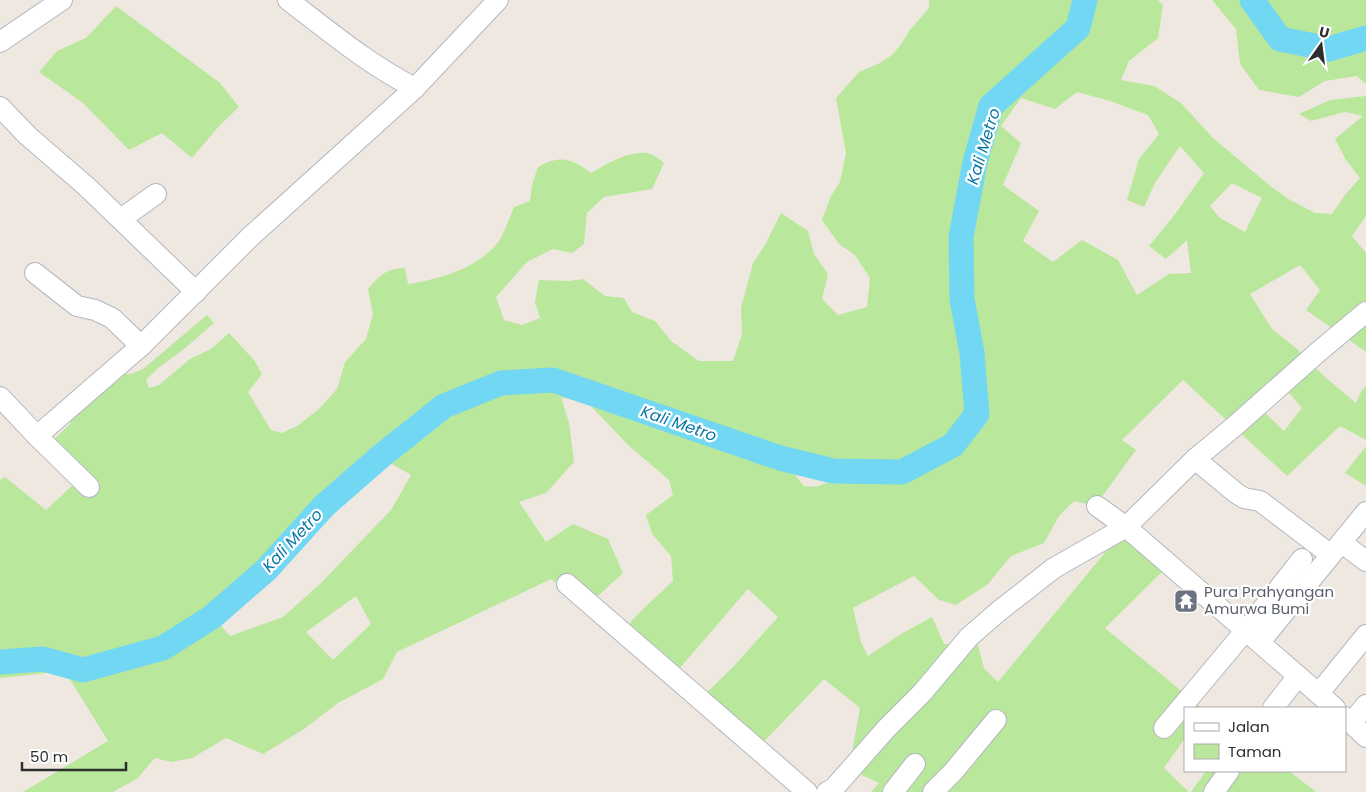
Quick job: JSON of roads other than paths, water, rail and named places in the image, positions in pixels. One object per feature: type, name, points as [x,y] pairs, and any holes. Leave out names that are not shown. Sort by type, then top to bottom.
[{"type":"street","points":[[0,42],[62,0]]},
{"type":"street","points":[[37,436],[142,346],[250,237],[416,88],[498,0]]},
{"type":"street","points":[[292,4],[316,20],[358,54],[416,88]]},
{"type":"street","points":[[0,107],[28,136],[86,186],[196,292]]},
{"type":"street","points":[[121,219],[156,194]]},
{"type":"street","points":[[35,272],[77,306],[95,310],[112,318],[142,346]]},
{"type":"street","points":[[827,792],[834,788],[886,729],[922,693],[969,637],[1054,568],[1126,527],[1194,459],[1366,312]]},
{"type":"street","points":[[0,397],[89,487]]},
{"type":"street","points":[[1194,459],[1244,498],[1260,501],[1337,549],[1366,560]]},
{"type":"street","points":[[1097,506],[1126,527],[1334,707]]},
{"type":"street","points":[[1184,707],[1337,549],[1366,512]]},
{"type":"street","points":[[1253,636],[1302,559]]},
{"type":"street","points":[[567,584],[807,792]]},
{"type":"street","points":[[1319,693],[1366,635]]},
{"type":"street","points":[[1274,707],[1298,676]]},
{"type":"street","points":[[1366,705],[1348,720],[1366,737]]},
{"type":"street","points":[[1164,728],[1184,707]]},
{"type":"street","points":[[933,792],[953,772],[996,720]]},
{"type":"street","points":[[893,792],[915,764]]},
{"type":"street","points":[[1214,792],[1227,772]]},
{"type":"waterway","name":"Kali Metro","points":[[0,662],[43,659],[83,670],[163,648],[212,617],[266,570],[324,506],[380,457],[444,406],[501,383],[553,380],[780,458],[833,471],[902,472],[953,445],[977,414],[972,353],[962,299],[961,237],[975,162],[991,106],[1078,28],[1085,0]]},
{"type":"waterway","name":"Kali Metro","points":[[1252,0],[1280,39],[1329,49],[1366,38]]},
{"type":"place","name":"Pura Prahyangan Amurwa Bumi","points":[[1186,601]]}]
